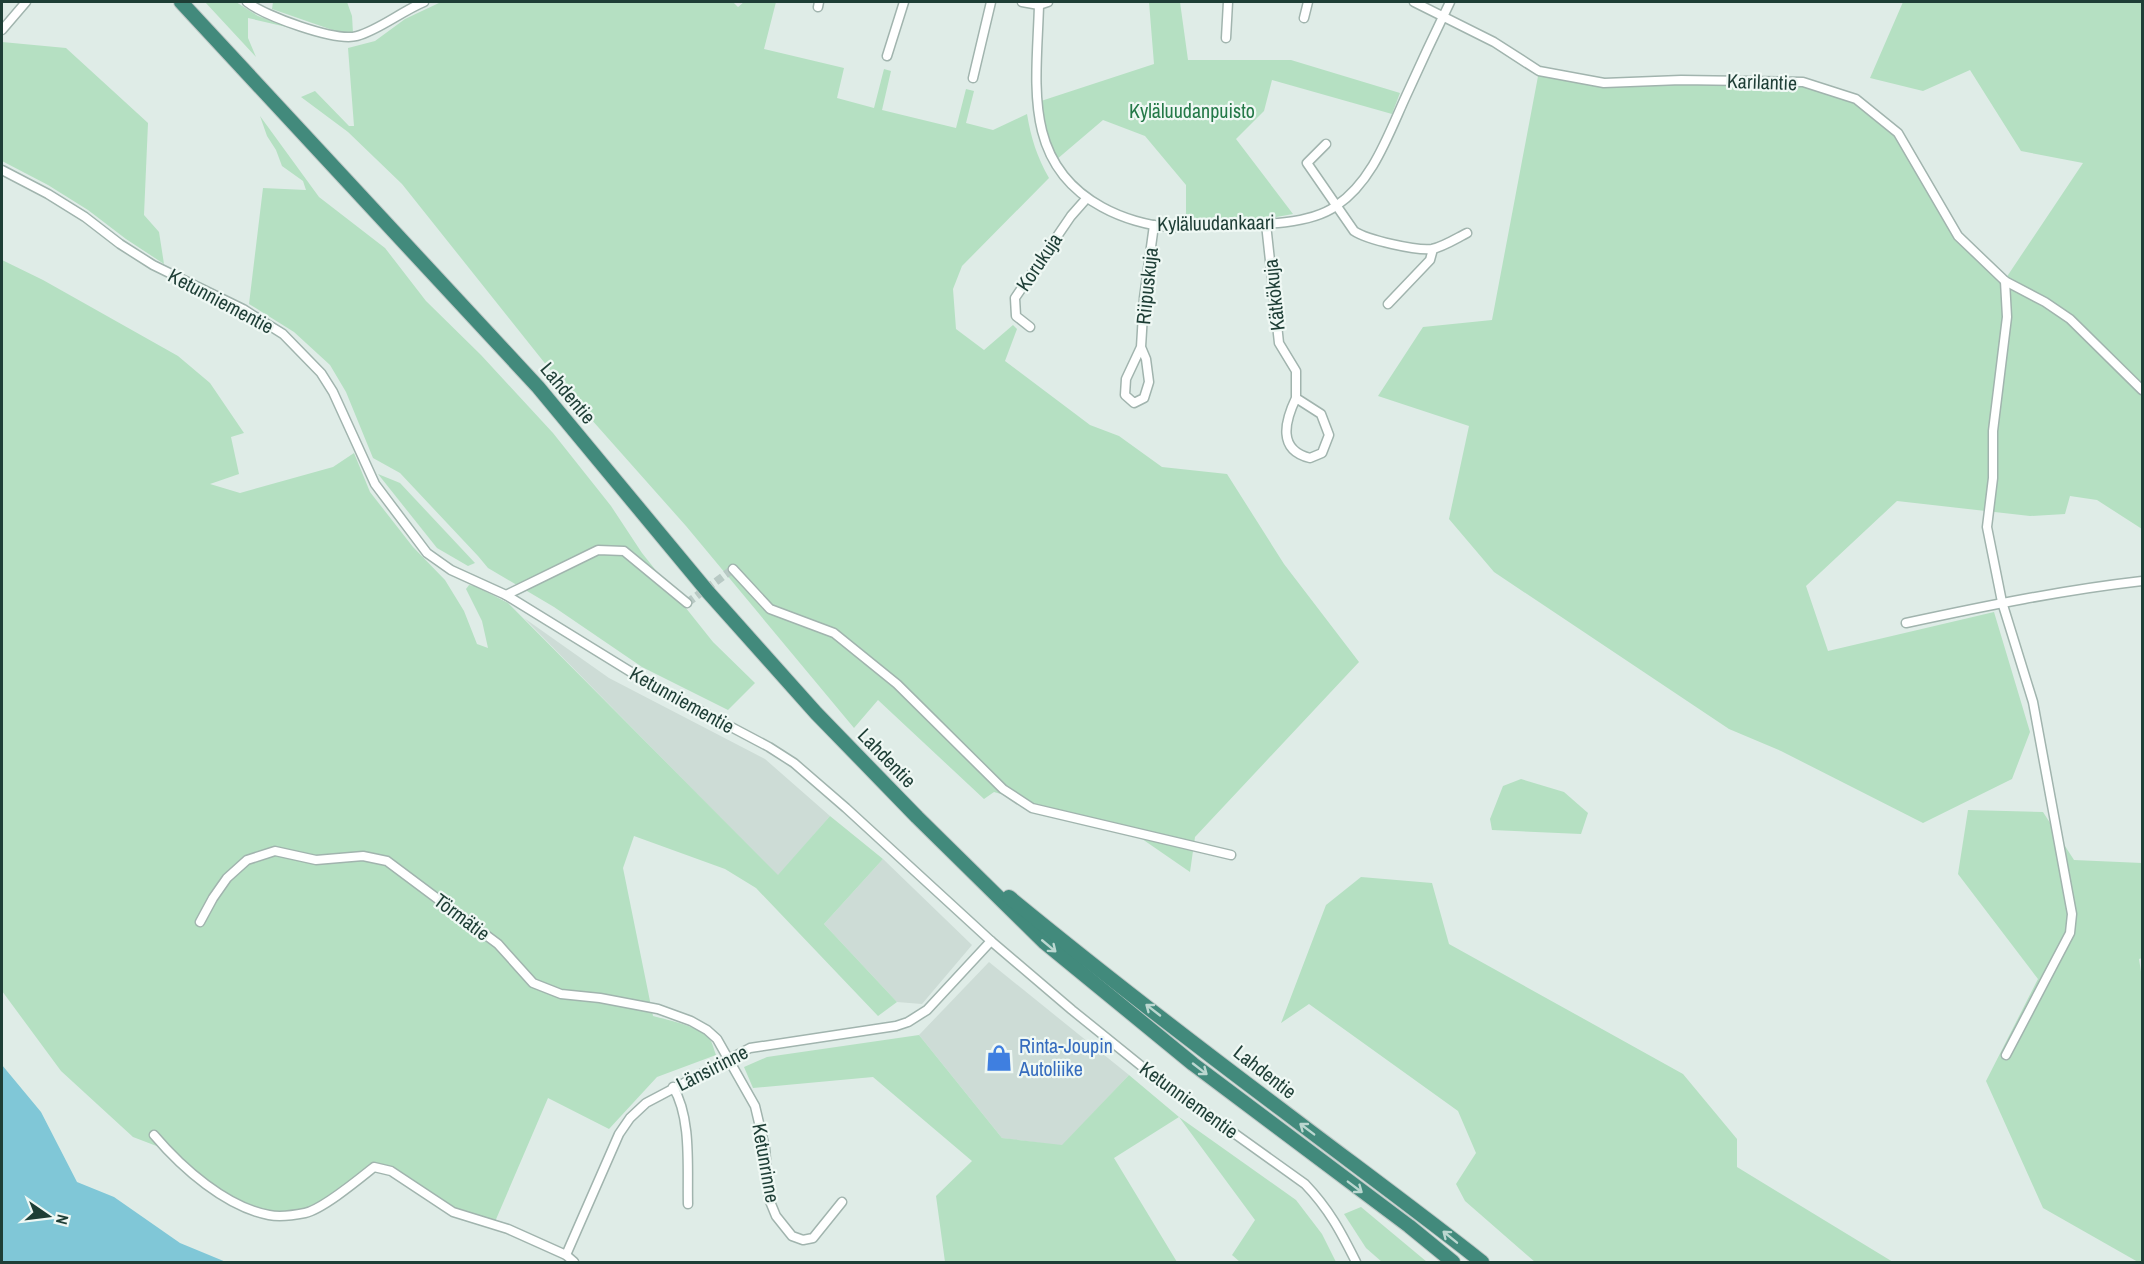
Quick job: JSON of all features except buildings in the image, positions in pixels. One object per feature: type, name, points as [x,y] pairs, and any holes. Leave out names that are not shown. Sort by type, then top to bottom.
[{"type":"highway","name":"Lahdentie","points":[[181,2],[538,387],[708,592],[816,713],[917,817],[1044,942],[1193,1064],[1408,1226],[1453,1263]]},
{"type":"highway","name":"Lahdentie","points":[[917,817],[1050,931],[1282,1111],[1418,1211],[1482,1263]]},
{"type":"street","points":[[2,30],[26,2]]},
{"type":"street","points":[[247,2],[266,13],[344,38],[372,30],[424,2]]},
{"type":"street","points":[[887,56],[904,2]]},
{"type":"street","points":[[974,78],[991,2]]},
{"type":"street","points":[[1022,2],[1043,3]]},
{"type":"street","points":[[1226,38],[1228,2]]},
{"type":"street","points":[[1304,18],[1308,2]]},
{"type":"street","name":"Karilantie","points":[[1414,2],[1494,42],[1539,71],[1604,83],[1681,80],[1803,82],[1856,99],[1898,133],[1958,236],[2004,281],[2045,302],[2070,319],[2142,390]]},
{"type":"street","name":"Kyläluudankaari","points":[[1043,3],[1035,52],[1036,89],[1040,123],[1047,147],[1062,175],[1086,199],[1111,212],[1154,225],[1171,227],[1266,224],[1304,219],[1336,206],[1359,186],[1386,143],[1450,2]]},
{"type":"street","points":[[1326,144],[1307,163],[1354,231],[1364,237],[1390,244],[1432,249],[1467,233]]},
{"type":"street","name":"Ketunniementie","points":[[2,170],[86,217],[120,244],[153,265],[243,309],[283,334],[321,373],[333,392],[375,484],[427,553],[451,570],[506,595],[652,685],[769,747],[794,763],[991,941],[1150,1073],[1305,1184],[1323,1203],[1337,1224],[1356,1263]]},
{"type":"street","name":"Korukuja","points":[[1030,327],[1016,316],[1015,298],[1071,216],[1086,199]]},
{"type":"street","name":"Kätkökuja","points":[[1266,224],[1279,343],[1296,371],[1296,398],[1286,418],[1287,437],[1293,449],[1300,456],[1310,458],[1322,453],[1329,435],[1321,414],[1296,398]]},
{"type":"street","name":"Riipuskuja","points":[[1141,347],[1146,359],[1149,382],[1144,398],[1134,403],[1125,395],[1126,379],[1141,347],[1144,298],[1154,225]]},
{"type":"street","points":[[1388,304],[1430,260],[1432,249]]},
{"type":"street","points":[[2004,281],[2007,317],[1993,431],[1993,478],[1987,526],[2002,602],[2033,702],[2072,914],[2070,933],[2006,1054]]},
{"type":"street","points":[[506,595],[598,550],[624,551],[687,603]]},
{"type":"street","points":[[733,569],[770,609],[834,633],[897,684],[1003,789],[1032,808],[1231,855]]},
{"type":"street","points":[[1906,623],[2002,602],[2142,581]]},
{"type":"street","name":"Törmätie","points":[[200,922],[227,878],[247,860],[275,851],[316,860],[363,856],[387,861],[498,944],[533,984],[561,994],[600,998],[658,1009],[691,1021],[717,1039],[729,1058]]},
{"type":"street","name":"Länsirinne","points":[[566,1255],[619,1134],[630,1118],[646,1103],[729,1058],[762,1044],[896,1026],[908,1022],[927,1010],[991,941]]},
{"type":"street","name":"Ketunrinne","points":[[729,1058],[755,1106],[765,1148],[769,1199],[776,1216],[792,1236],[803,1240],[813,1238],[842,1202]]},
{"type":"street","points":[[673,1087],[682,1111],[686,1139],[688,1204]]},
{"type":"street","points":[[154,1135],[176,1158],[233,1203],[271,1216],[308,1213],[343,1191],[374,1167],[391,1171],[453,1212],[508,1229],[566,1255],[574,1263]]},
{"type":"shaded area","points":[[524,618],[609,678],[765,759],[830,816],[778,876]]},
{"type":"shaded area","points":[[883,859],[972,945],[922,1004],[897,1002],[824,924]]},
{"type":"shaded area","points":[[989,962],[1129,1075],[1062,1146],[1002,1138],[919,1035]]},
{"type":"green space","points":[[205,2],[236,2],[258,16],[291,28],[248,18],[248,38],[256,57]]},
{"type":"green space","points":[[273,2],[347,2],[352,16],[353,33],[341,33],[272,9]]},
{"type":"green space","points":[[441,2],[733,2],[738,7],[744,2],[776,2],[764,49],[844,68],[837,98],[874,108],[884,69],[891,71],[882,110],[956,128],[966,89],[974,91],[966,123],[993,130],[1027,114],[1035,147],[1049,178],[962,266],[953,289],[956,329],[984,350],[1013,325],[1017,329],[1005,361],[1090,425],[1119,436],[1162,467],[1227,474],[1284,564],[1359,662],[1195,837],[1190,872],[1132,832],[994,792],[984,799],[878,700],[854,728],[686,526],[575,401],[402,184],[348,132],[301,97],[315,91],[349,126],[354,126],[348,48],[375,41],[405,19]]},
{"type":"green space","name":"Kyläluudanpuisto","points":[[1149,2],[1180,2],[1188,60],[1291,60],[1400,93],[1392,114],[1272,80],[1264,111],[1236,139],[1293,214],[1271,218],[1186,220],[1186,185],[1145,136],[1103,120],[1056,160],[1044,128],[1041,101],[1154,64]]},
{"type":"green space","points":[[1903,2],[2142,2],[2142,529],[2097,500],[2070,496],[2065,514],[2030,516],[1897,501],[1806,586],[1828,651],[1994,612],[2030,732],[2012,779],[1923,823],[1781,751],[1729,729],[1494,572],[1449,519],[1469,426],[1378,396],[1423,327],[1492,320],[1539,71],[1606,78],[1803,82],[1856,99],[1898,133],[1958,236],[2004,281],[2083,163],[2021,151],[1970,70],[1923,91],[1870,78]]},
{"type":"green space","points":[[2,42],[66,48],[148,123],[144,215],[159,232],[164,264],[88,210],[48,185],[2,161]]},
{"type":"green space","points":[[260,116],[319,197],[385,248],[426,301],[481,355],[553,433],[611,506],[642,553],[713,642],[755,683],[728,710],[642,667],[554,607],[488,568],[400,473],[373,458],[346,392],[330,365],[294,332],[249,304],[263,188],[306,190],[303,181],[282,166]]},
{"type":"green space","points":[[2,260],[43,280],[178,356],[210,383],[244,433],[231,437],[239,474],[210,484],[240,493],[333,467],[354,453],[370,492],[413,547],[445,580],[464,611],[477,644],[488,648],[482,621],[466,589],[469,585],[508,603],[778,875],[830,816],[883,859],[824,924],[897,1002],[878,1016],[756,888],[725,869],[634,836],[623,868],[653,1016],[701,1032],[711,1041],[716,1055],[657,1077],[609,1129],[548,1098],[494,1224],[460,1214],[391,1171],[374,1167],[308,1213],[271,1216],[233,1204],[167,1150],[133,1137],[61,1071],[2,991]]},
{"type":"green space","points":[[378,474],[400,483],[475,563],[468,566],[437,548]]},
{"type":"green space","points":[[1521,779],[1564,792],[1588,813],[1581,834],[1492,830],[1490,819],[1503,786]]},
{"type":"green space","points":[[1968,810],[2043,812],[2074,860],[2142,863],[2142,958],[2139,959],[2142,978],[2142,1262],[2138,1262],[2043,1208],[1986,1081],[2038,979],[1958,874]]},
{"type":"green space","points":[[1361,877],[1432,883],[1449,944],[1683,1074],[1737,1139],[1737,1167],[1893,1262],[1535,1262],[1465,1201],[1456,1184],[1476,1153],[1458,1111],[1309,1004],[1281,1023],[1326,905]]},
{"type":"green space","points":[[919,1035],[1002,1138],[1062,1145],[1129,1075],[1179,1117],[1114,1158],[1177,1262],[945,1262],[936,1196],[972,1161],[873,1077],[753,1088],[744,1067],[767,1057]]},
{"type":"green space","points":[[1179,1117],[1296,1200],[1322,1234],[1336,1262],[1240,1262],[1232,1255],[1255,1220]]},
{"type":"green space","points":[[1361,1207],[1427,1262],[1382,1262],[1366,1248],[1344,1214]]},
{"type":"water","points":[[2,1065],[41,1112],[77,1182],[114,1197],[180,1243],[226,1262],[2,1262]]},
{"type":"tunnel","points":[[687,603],[733,569]]},
{"type":"place","name":"Rinta-Joupin Autoliike","points":[[999,1058]]}]
